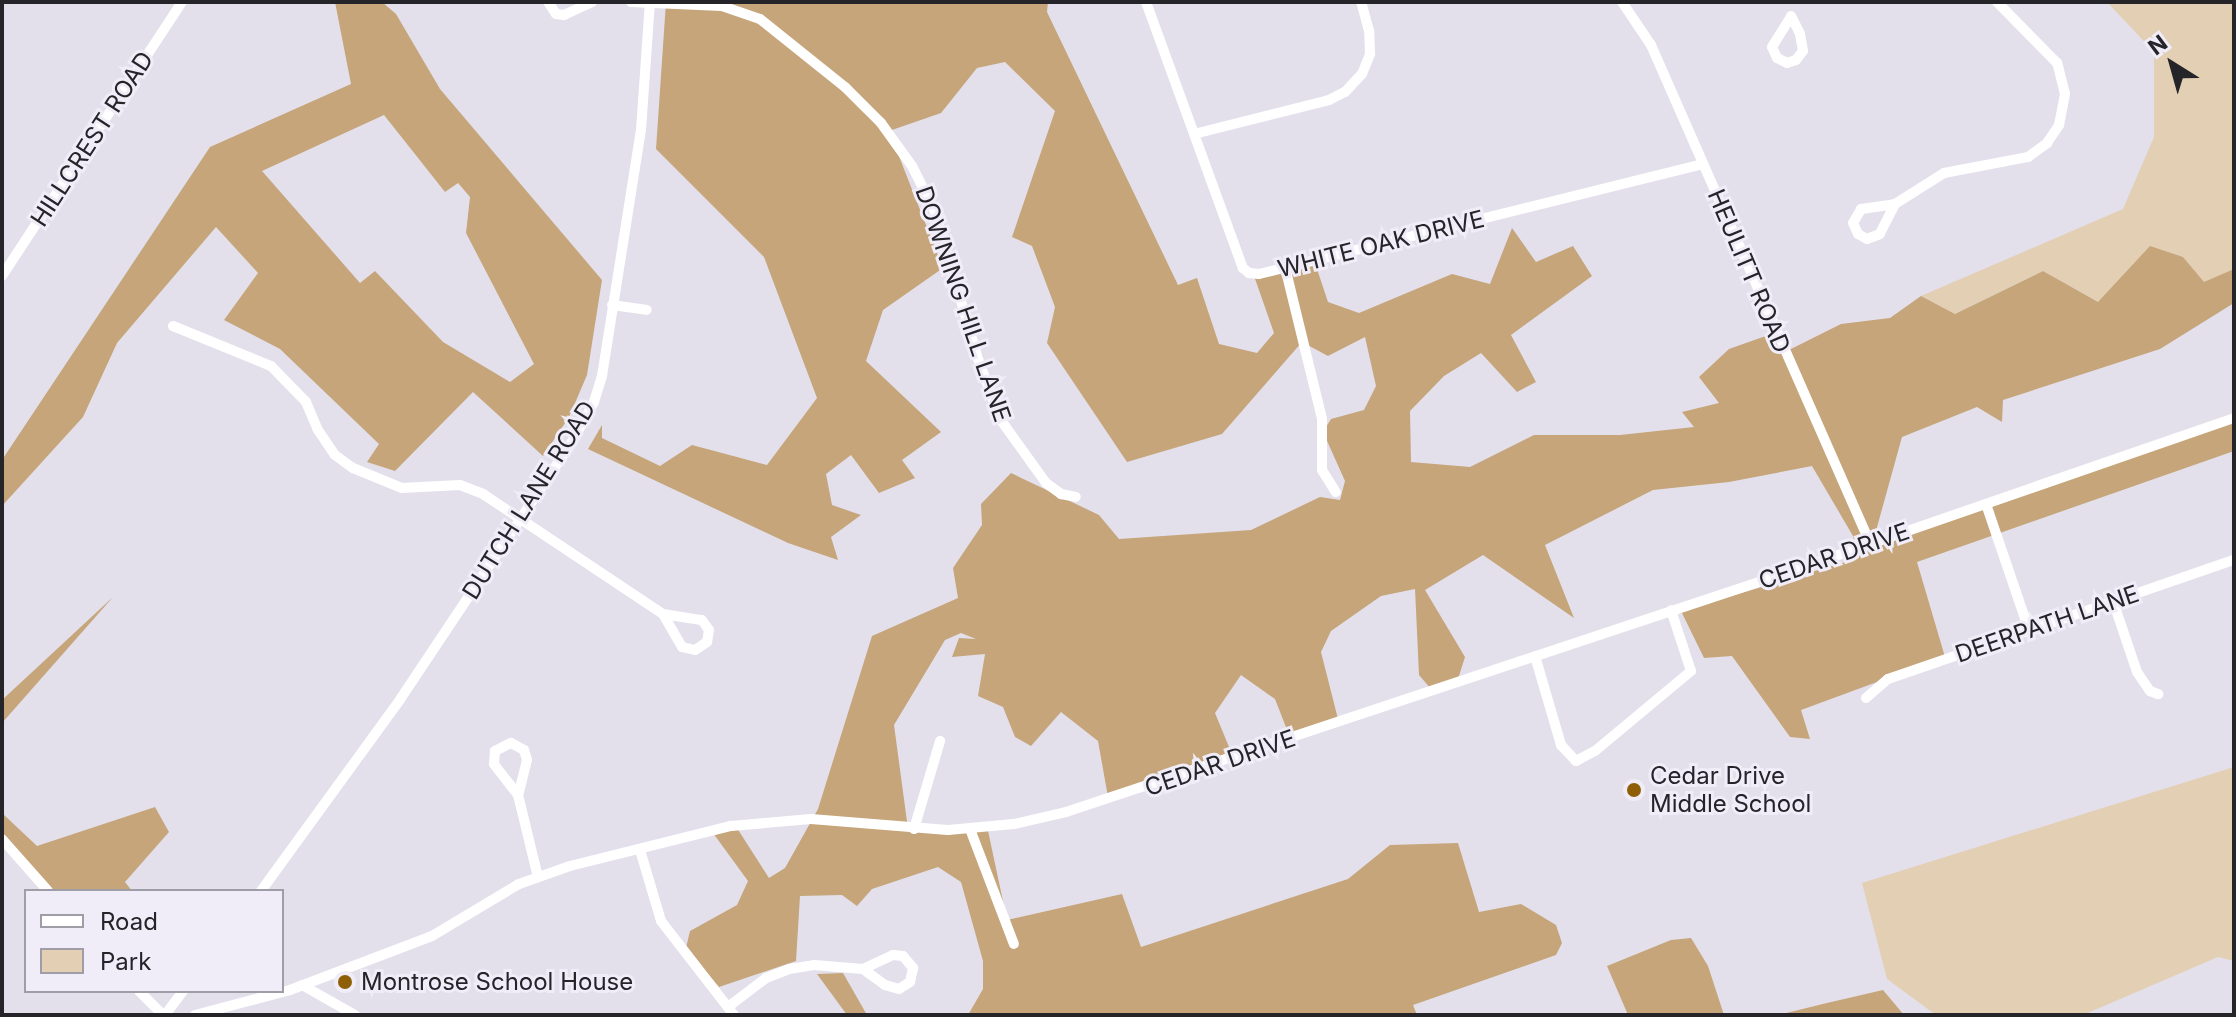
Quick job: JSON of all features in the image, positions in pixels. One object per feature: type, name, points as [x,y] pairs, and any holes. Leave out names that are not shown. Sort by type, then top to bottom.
[{"type":"street","name":"HILLCREST ROAD","points":[[2,276],[182,2]]},
{"type":"street","points":[[548,2],[556,14],[564,15],[592,2]]},
{"type":"street","name":"DOWNING HILL LANE","points":[[631,2],[722,6],[760,19],[840,83],[881,123],[912,166],[935,212],[983,377],[1000,419],[1046,483],[1061,494],[1076,497]]},
{"type":"street","name":"DUTCH LANE ROAD","points":[[263,889],[347,777],[521,519],[594,402],[602,376],[641,130],[650,2]]},
{"type":"street","name":"WHITE OAK DRIVE","points":[[1146,2],[1243,268],[1255,275],[1703,164]]},
{"type":"street","points":[[1194,134],[1329,100],[1349,89],[1362,74],[1370,54],[1369,31],[1361,2]]},
{"type":"street","name":"HEULITT ROAD","points":[[1622,2],[1646,35],[1870,543]]},
{"type":"street","points":[[1791,16],[1794,2]]},
{"type":"street","points":[[1895,204],[1944,173],[2028,157],[2047,143],[2059,125],[2065,94],[2060,69],[2046,49],[1997,2]]},
{"type":"street","points":[[1285,267],[1322,419],[1322,470],[1336,492]]},
{"type":"street","points":[[612,305],[647,310]]},
{"type":"street","points":[[173,326],[271,366],[306,402],[318,430],[335,455],[353,468],[402,488],[460,485],[483,494],[663,614],[702,620],[709,630],[707,642],[695,650],[682,647],[663,614]]},
{"type":"street","name":"CEDAR DRIVE","points":[[284,990],[432,936],[508,888],[640,850],[766,821],[829,819],[914,829],[970,829],[1033,820],[1130,793],[2234,418]]},
{"type":"street","points":[[1986,504],[2029,630]]},
{"type":"street","name":"DEERPATH LANE","points":[[1866,698],[1888,679],[2234,560]]},
{"type":"street","points":[[2113,601],[2137,672],[2150,691],[2158,694]]},
{"type":"street","points":[[1535,656],[1564,750],[1576,761],[1595,751],[1691,671],[1671,610]]},
{"type":"street","points":[[914,829],[940,741]]},
{"type":"street","points":[[518,795],[527,755],[516,744],[505,744],[495,751],[494,764],[518,795],[538,877]]},
{"type":"street","points":[[970,829],[1014,944]]},
{"type":"street","points":[[2,839],[46,889]]},
{"type":"street","points":[[640,850],[661,921],[731,1011],[766,978],[789,969],[814,965],[863,969],[895,989],[910,982],[914,973],[908,959],[896,955],[863,969]]},
{"type":"street","points":[[302,985],[355,1015]]},
{"type":"street","points":[[141,993],[164,1015],[181,993]]},
{"type":"street","name":"CEDAR DRIVE","points":[[195,1015],[273,993]]},
{"type":"green space","points":[[2107,2],[2234,2],[2234,269],[2204,283],[2183,257],[2098,302],[2043,271],[1955,314],[1921,296],[2123,209],[2154,137],[2154,52]]},
{"type":"green space","points":[[2234,767],[2234,961],[2218,957],[2083,1015],[1936,1015],[1887,979],[1862,883]]},
{"type":"shaded area","points":[[335,2],[382,2],[396,14],[440,89],[602,280],[587,375],[569,417],[543,456],[473,392],[395,471],[367,462],[379,444],[280,349],[224,320],[258,273],[216,227],[117,343],[83,417],[2,506],[2,460],[210,147],[351,84]],"holes":[[[384,115],[445,192],[458,183],[470,197],[466,233],[534,364],[510,382],[443,342],[375,271],[360,283],[262,171]]]},
{"type":"shaded area","points":[[666,2],[1048,2],[1047,12],[1178,285],[1197,278],[1219,344],[1257,353],[1274,333],[1253,273],[1314,260],[1328,302],[1359,313],[1452,274],[1490,284],[1512,228],[1536,262],[1573,246],[1592,276],[1511,335],[1536,382],[1517,392],[1481,353],[1444,376],[1410,411],[1411,462],[1470,467],[1534,435],[1620,435],[1694,427],[1682,412],[1719,403],[1699,377],[1729,349],[1777,332],[1785,352],[1841,324],[1890,318],[1921,296],[1955,314],[2043,271],[2098,302],[2150,246],[2183,257],[2204,282],[2234,269],[2234,303],[2160,349],[2003,400],[2002,422],[1977,407],[1902,437],[1874,538],[2234,413],[2234,451],[1917,562],[1945,657],[1801,710],[1810,739],[1790,737],[1732,656],[1704,658],[1681,611],[1859,558],[1853,536],[1812,466],[1729,482],[1653,490],[1545,545],[1574,618],[1483,555],[1425,590],[1465,657],[1458,679],[1431,689],[1419,675],[1415,589],[1381,596],[1331,631],[1321,652],[1339,723],[1291,740],[1275,699],[1241,675],[1215,713],[1234,759],[1108,797],[1098,741],[1061,712],[1031,746],[1015,737],[1003,707],[978,696],[985,654],[952,657],[959,638],[976,639],[961,633],[945,640],[894,725],[908,829],[987,826],[1007,920],[1122,894],[1141,947],[1348,879],[1390,845],[1458,843],[1479,912],[1521,904],[1556,925],[1562,943],[1556,955],[1413,1005],[1417,1015],[968,1015],[983,989],[983,961],[961,882],[938,867],[872,889],[857,906],[842,895],[800,896],[796,961],[719,987],[686,948],[690,931],[737,905],[748,881],[713,833],[737,828],[769,878],[785,868],[818,809],[872,636],[958,598],[953,568],[982,525],[981,504],[1011,473],[1099,515],[1119,539],[1251,530],[1320,497],[1340,500],[1345,481],[1323,432],[1331,419],[1364,410],[1376,386],[1365,337],[1328,356],[1302,342],[1222,434],[1127,462],[1047,343],[1055,307],[1032,246],[1012,237],[1055,111],[1005,62],[977,68],[941,113],[889,131],[943,268],[883,310],[866,361],[941,432],[902,460],[915,478],[879,493],[851,455],[826,474],[832,505],[861,515],[831,537],[838,560],[788,543],[588,449],[602,425],[602,438],[660,466],[692,445],[767,465],[817,398],[764,257],[656,149]]},
{"type":"shaded area","points":[[113,597],[2,723],[2,700]]},
{"type":"shaded area","points":[[155,807],[169,832],[125,882],[130,889],[47,889],[2,839],[2,813],[37,846]]},
{"type":"shaded area","points":[[1691,938],[1708,966],[1724,1015],[1628,1015],[1607,966],[1671,940]]},
{"type":"shaded area","points":[[843,973],[867,1015],[847,1015],[817,974]]},
{"type":"shaded area","points":[[1883,990],[1904,1015],[1778,1015],[1827,1003]]},
{"type":"place","name":"Cedar Drive Middle School","points":[[1634,790]]},
{"type":"place","name":"Montrose School House","points":[[345,982]]}]
